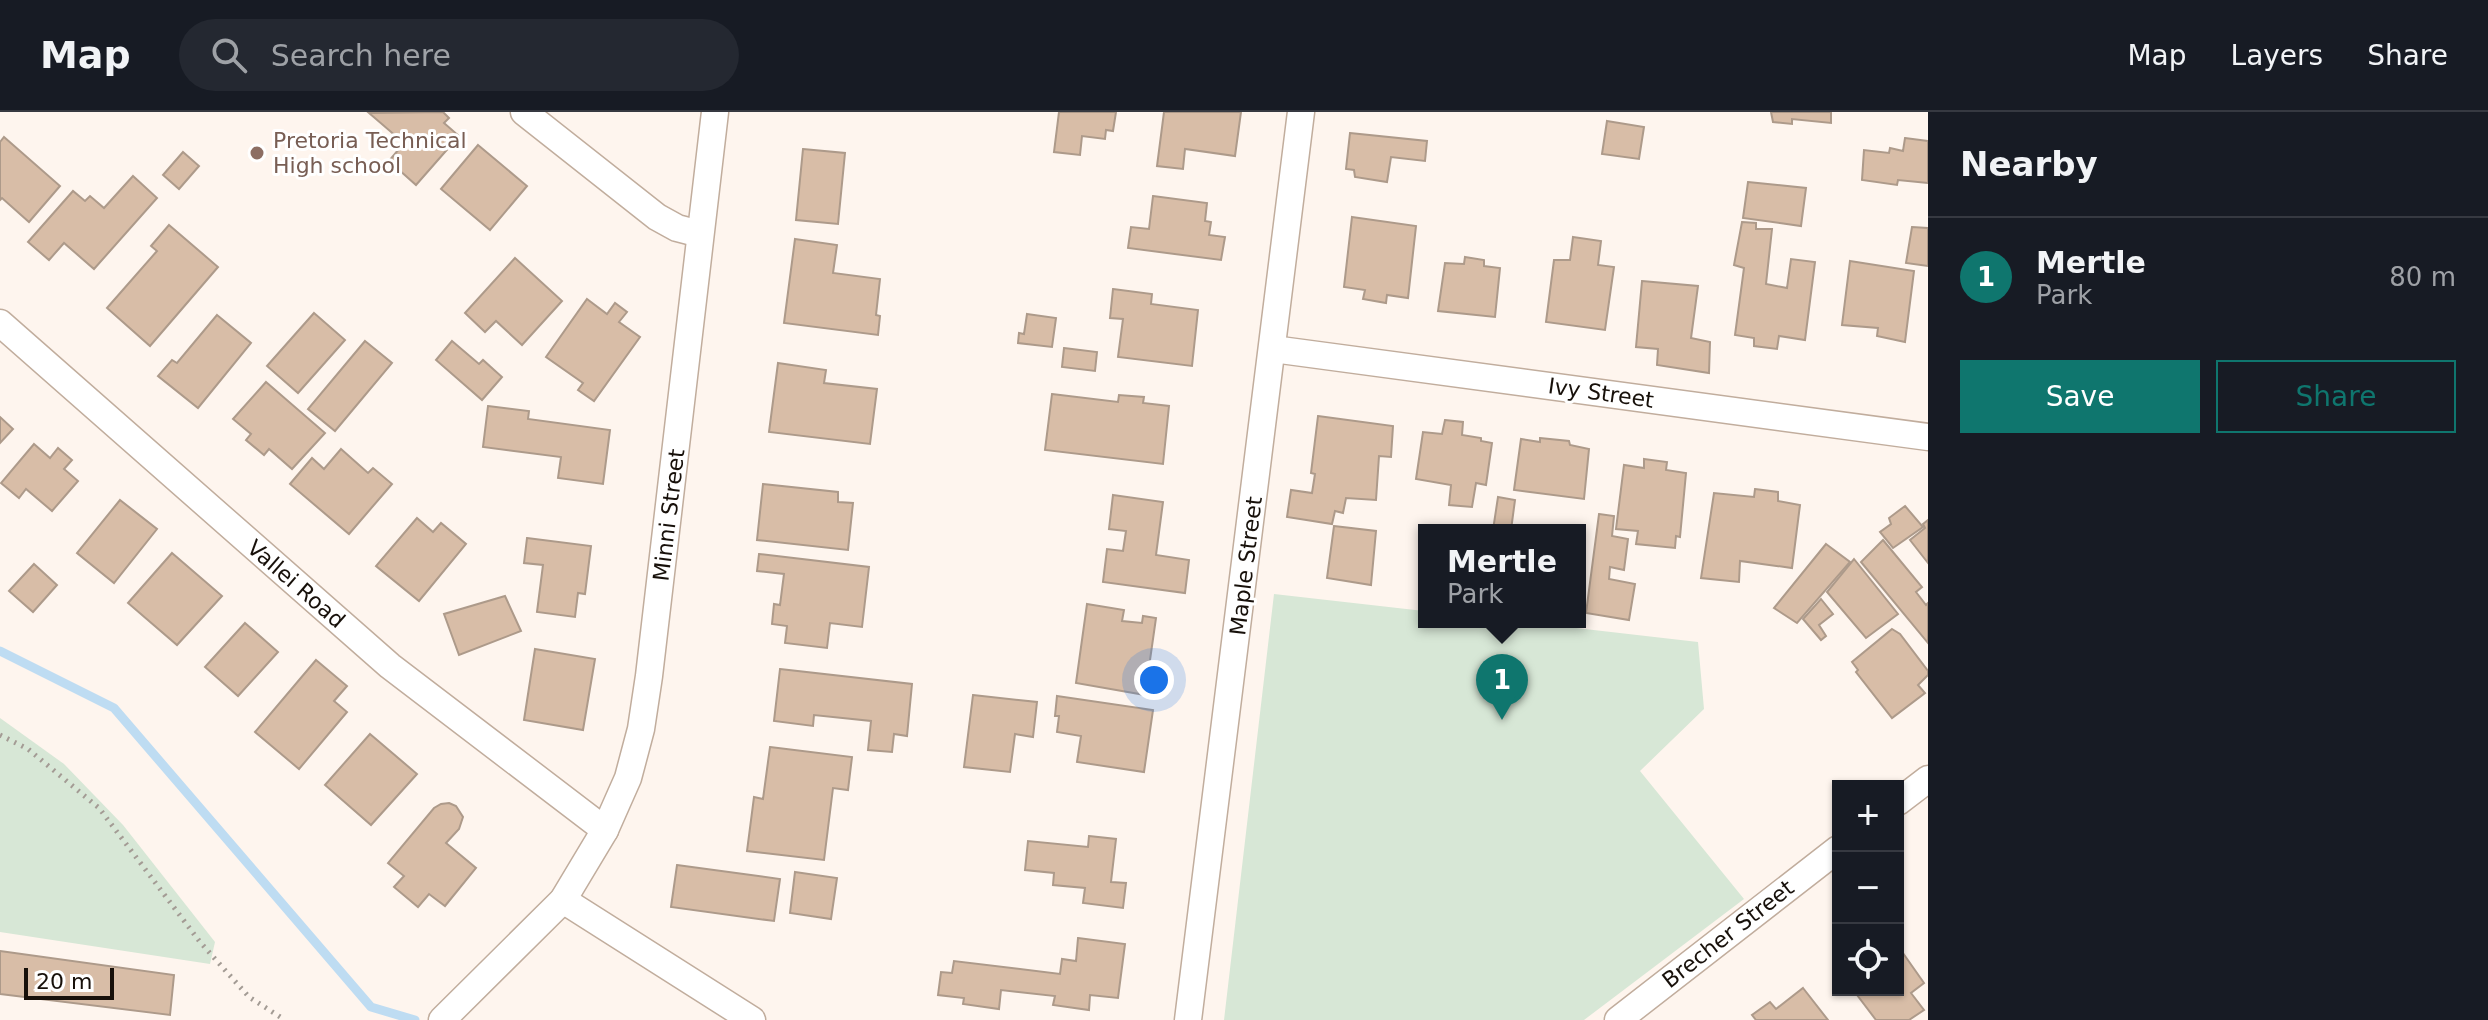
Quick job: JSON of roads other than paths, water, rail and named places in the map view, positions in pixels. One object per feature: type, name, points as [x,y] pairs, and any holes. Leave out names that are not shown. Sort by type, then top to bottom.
[{"type":"street","points":[[524,112],[657,217],[677,228],[700,234]]},
{"type":"street","name":"Minni Street","points":[[448,1014],[563,900],[605,830],[628,778],[645,703],[676,463],[715,112]]},
{"type":"street","name":"Maple Street","points":[[1188,1020],[1301,112]]},
{"type":"street","name":"Vallei Road","points":[[0,323],[390,666],[605,830]]},
{"type":"street","name":"Ivy Street","points":[[1273,349],[1928,437]]},
{"type":"street","points":[[1904,797],[1928,779]]},
{"type":"street","name":"Brecher Street","points":[[1618,1020],[1834,852]]},
{"type":"street","points":[[563,900],[752,1020]]},
{"type":"waterway","points":[[0,651],[114,708],[371,1007],[415,1020]]},
{"type":"place","name":"Pretoria Technical High school","points":[[257,153]]},
{"type":"place","name":"Mertle","points":[[1502,720]]}]
